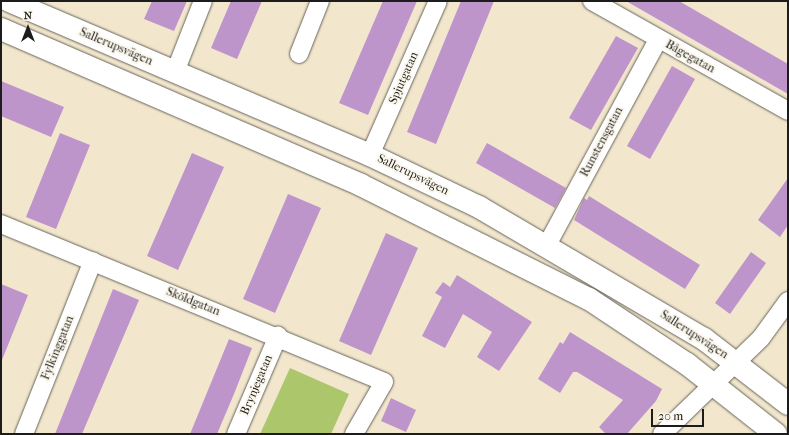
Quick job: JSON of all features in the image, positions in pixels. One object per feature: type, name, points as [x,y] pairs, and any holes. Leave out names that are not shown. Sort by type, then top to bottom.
[{"type":"main road","name":"Sallerupsvägen","points":[[8,1],[370,155],[480,207],[547,245],[704,339],[788,404]]},
{"type":"main road","points":[[1,28],[360,184],[589,299],[714,385],[776,434]]},
{"type":"street","points":[[175,72],[203,1]]},
{"type":"street","points":[[299,54],[320,1]]},
{"type":"street","name":"Spjutgatan","points":[[370,155],[438,1]]},
{"type":"street","name":"Bågegatan","points":[[592,1],[658,40],[788,111]]},
{"type":"street","name":"Runstensgatan","points":[[547,245],[658,40]]},
{"type":"street","name":"Sköldgatan","points":[[1,224],[278,336],[384,382],[354,434]]},
{"type":"street","name":"Fylkinggatan","points":[[24,434],[93,261]]},
{"type":"street","points":[[662,434],[761,338],[788,301]]},
{"type":"street","name":"Brynjegatan","points":[[236,434],[278,336]]},
{"type":"green space","points":[[290,368],[349,394],[331,434],[260,434]]},
{"type":"building","points":[[152,1],[187,1],[174,31],[144,19]]},
{"type":"building","points":[[231,1],[262,1],[237,59],[211,48]]},
{"type":"building","points":[[383,1],[417,1],[368,115],[339,103]]},
{"type":"building","points":[[461,1],[494,1],[436,144],[407,132]]},
{"type":"building","points":[[626,1],[679,1],[788,64],[788,94]]},
{"type":"building","points":[[616,36],[638,48],[591,130],[569,118]]},
{"type":"building","points":[[672,66],[695,79],[650,159],[627,146]]},
{"type":"building","points":[[1,81],[64,107],[51,137],[1,116]]},
{"type":"building","points":[[60,133],[90,145],[56,229],[26,217]]},
{"type":"building","points":[[487,143],[566,188],[555,208],[476,163]]},
{"type":"building","points":[[192,153],[224,167],[178,270],[147,256]]},
{"type":"building","points":[[788,178],[788,225],[780,237],[758,220]]},
{"type":"building","points":[[288,194],[321,208],[275,313],[243,299]]},
{"type":"building","points":[[589,196],[700,265],[685,289],[574,220],[584,198],[587,200]]},
{"type":"building","points":[[386,233],[418,248],[371,355],[339,341]]},
{"type":"building","points":[[751,252],[766,263],[730,314],[715,303]]},
{"type":"building","points":[[457,275],[532,322],[499,371],[477,357],[492,332],[463,314],[445,348],[422,336],[442,297],[435,293],[443,282],[450,287]]},
{"type":"building","points":[[1,284],[28,295],[2,360],[1,360]]},
{"type":"building","points":[[113,289],[139,300],[82,434],[55,434]]},
{"type":"building","points":[[570,332],[662,389],[656,401],[627,434],[606,434],[599,427],[623,400],[577,372],[573,372],[560,393],[538,379],[560,342],[563,344]]},
{"type":"building","points":[[229,339],[252,348],[234,394],[217,434],[190,434]]},
{"type":"building","points":[[391,398],[416,410],[406,432],[381,421]]}]
